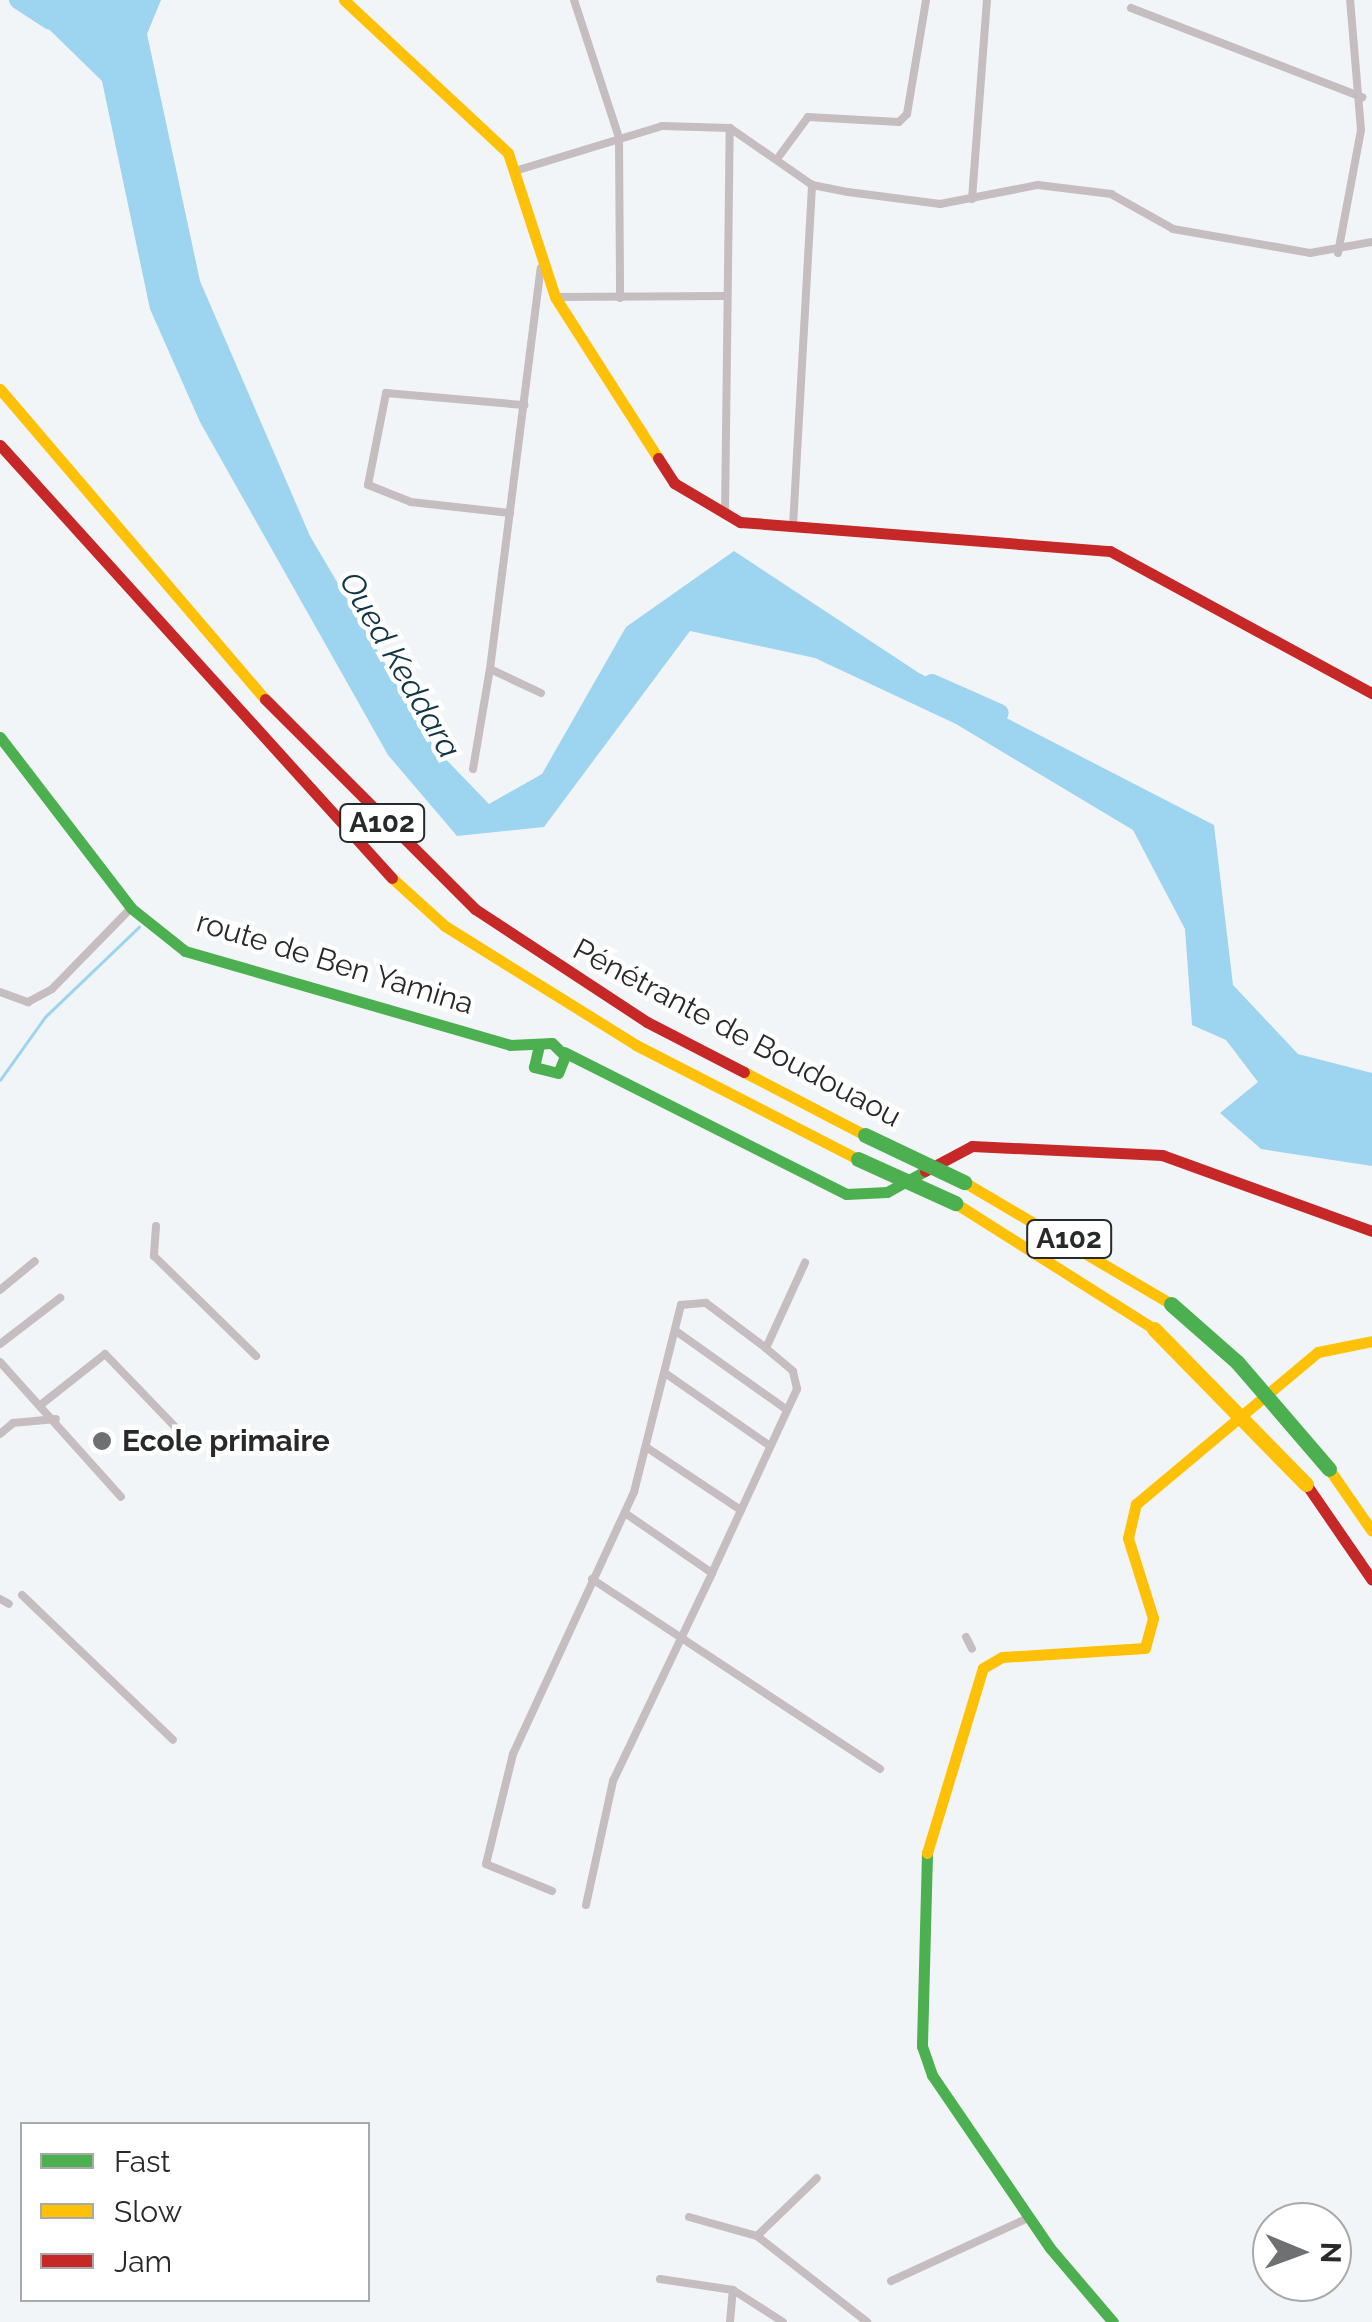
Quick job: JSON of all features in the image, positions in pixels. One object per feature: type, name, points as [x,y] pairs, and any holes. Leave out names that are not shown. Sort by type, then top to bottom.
[{"type":"main road","points":[[344,0],[491,133],[515,171],[541,268],[555,296],[674,484],[726,515],[793,526],[1110,551],[1372,694]]},
{"type":"main road","name":"Pénétrante de Boudouaou","points":[[0,389],[294,733],[475,909],[647,1022],[964,1182],[1171,1304],[1237,1362],[1329,1469],[1372,1532]]},
{"type":"main road","name":"Pénétrante de Boudouaou","points":[[0,445],[445,926],[636,1045],[858,1159],[955,1202],[1154,1329],[1306,1484],[1372,1580]]},
{"type":"main road","name":"route de Ben Yamina","points":[[0,737],[132,908],[185,951],[510,1044],[564,1052]]},
{"type":"main road","name":"route de Ben Yamina","points":[[510,1044],[533,1062]]},
{"type":"main road","points":[[539,1046],[533,1062],[545,1075],[594,1067]]},
{"type":"main road","points":[[562,1070],[564,1052],[846,1194],[887,1192],[972,1146],[1162,1155],[1372,1231]]},
{"type":"main road","points":[[1113,2322],[1028,2218],[922,2046],[923,1869],[978,1674],[1002,1657],[1140,1652],[1154,1618],[1128,1538],[1136,1504],[1318,1352],[1372,1341]]},
{"type":"street","points":[[574,0],[619,138],[620,298]]},
{"type":"street","points":[[780,155],[808,117],[899,122],[907,114],[926,0]]},
{"type":"street","points":[[972,200],[987,0]]},
{"type":"street","points":[[1338,254],[1362,97],[1350,0]]},
{"type":"street","points":[[1131,8],[1362,97]]},
{"type":"street","points":[[515,171],[662,126],[730,128],[780,155],[812,184],[940,204],[1038,185],[1111,194],[1173,229],[1338,254],[1372,242]]},
{"type":"street","points":[[726,515],[725,296],[730,128]]},
{"type":"street","points":[[793,526],[812,184]]},
{"type":"street","points":[[473,768],[490,669],[541,268]]},
{"type":"street","points":[[555,296],[725,296]]},
{"type":"street","points":[[510,514],[411,502],[368,485],[386,393],[524,405]]},
{"type":"street","points":[[490,669],[541,693]]},
{"type":"street","points":[[0,992],[28,1002],[52,989],[132,908]]},
{"type":"street","points":[[156,1226],[154,1256],[256,1356]]},
{"type":"street","points":[[0,1290],[36,1261]]},
{"type":"street","points":[[766,1348],[805,1263]]},
{"type":"street","points":[[0,1344],[60,1298]]},
{"type":"street","points":[[552,1890],[486,1864],[513,1754],[624,1513],[646,1446],[681,1306],[693,1300],[766,1348],[793,1371],[787,1410],[613,1781],[586,1905]]},
{"type":"street","points":[[676,1331],[787,1410]]},
{"type":"street","points":[[43,1404],[105,1354],[181,1433]]},
{"type":"street","points":[[0,1362],[43,1404],[121,1497]]},
{"type":"street","points":[[665,1373],[770,1446]]},
{"type":"street","points":[[0,1434],[13,1423],[56,1419]]},
{"type":"street","points":[[646,1446],[741,1510]]},
{"type":"street","points":[[624,1513],[712,1573]]},
{"type":"street","points":[[592,1579],[676,1640],[880,1770]]},
{"type":"street","points":[[22,1595],[173,1740]]},
{"type":"street","points":[[0,1599],[9,1604]]},
{"type":"street","points":[[966,1637],[972,1648]]},
{"type":"street","points":[[757,2236],[817,2178]]},
{"type":"street","points":[[689,2217],[757,2236],[866,2322]]},
{"type":"street","points":[[892,2281],[1028,2218]]},
{"type":"street","points":[[660,2278],[733,2290],[783,2322]]},
{"type":"street","points":[[730,2322],[733,2290]]},
{"type":"water","name":"Oued Keddara","points":[[19,0],[161,0],[147,34],[200,281],[310,536],[434,747],[489,804],[542,774],[626,627],[734,551],[919,673],[1214,825],[1233,985],[1298,1054],[1372,1073],[1372,1166],[1261,1149],[1220,1113],[1258,1082],[1226,1040],[1192,1025],[1185,929],[1133,830],[956,724],[815,658],[690,631],[544,827],[457,836],[388,755],[200,422],[150,309],[102,81]]},
{"type":"waterway","name":"Oued Keddara","points":[[18,0],[50,21]]},
{"type":"waterway","name":"Oued Keddara","points":[[932,683],[1000,713]]},
{"type":"waterway","points":[[0,1080],[45,1017],[139,927]]},
{"type":"traffic: fast","points":[[0,737],[131,908],[185,951],[510,1045],[552,1043],[565,1056],[558,1073],[534,1067],[539,1046]]},
{"type":"traffic: fast","points":[[564,1052],[846,1194],[887,1192],[925,1171]]},
{"type":"traffic: fast","points":[[865,1135],[964,1182]]},
{"type":"traffic: fast","points":[[858,1159],[955,1203]]},
{"type":"traffic: fast","points":[[1171,1304],[1237,1362],[1329,1469]]},
{"type":"traffic: fast","points":[[927,1853],[922,2046],[932,2075],[1050,2248],[1113,2322]]},
{"type":"traffic: slow","points":[[344,0],[508,153],[555,297],[658,458]]},
{"type":"traffic: slow","points":[[0,389],[265,699]]},
{"type":"traffic: slow","points":[[392,878],[445,926],[636,1045],[858,1159]]},
{"type":"traffic: slow","points":[[744,1072],[865,1135]]},
{"type":"traffic: slow","points":[[964,1182],[1171,1304]]},
{"type":"traffic: slow","points":[[955,1203],[1154,1329]]},
{"type":"traffic: slow","points":[[1154,1329],[1306,1484]]},
{"type":"traffic: slow","points":[[927,1853],[983,1668],[1002,1657],[1145,1648],[1153,1618],[1128,1538],[1136,1504],[1318,1352],[1372,1341]]},
{"type":"traffic: slow","points":[[1329,1469],[1372,1531]]},
{"type":"traffic: jam","points":[[0,445],[392,878]]},
{"type":"traffic: jam","points":[[658,458],[674,483],[740,522],[1110,551],[1372,693]]},
{"type":"traffic: jam","points":[[265,699],[475,909],[647,1022],[744,1072]]},
{"type":"traffic: jam","points":[[925,1171],[972,1146],[1162,1155],[1372,1231]]},
{"type":"traffic: jam","points":[[1306,1484],[1372,1580]]},
{"type":"place","name":"Ecole primaire","points":[[102,1441]]}]
